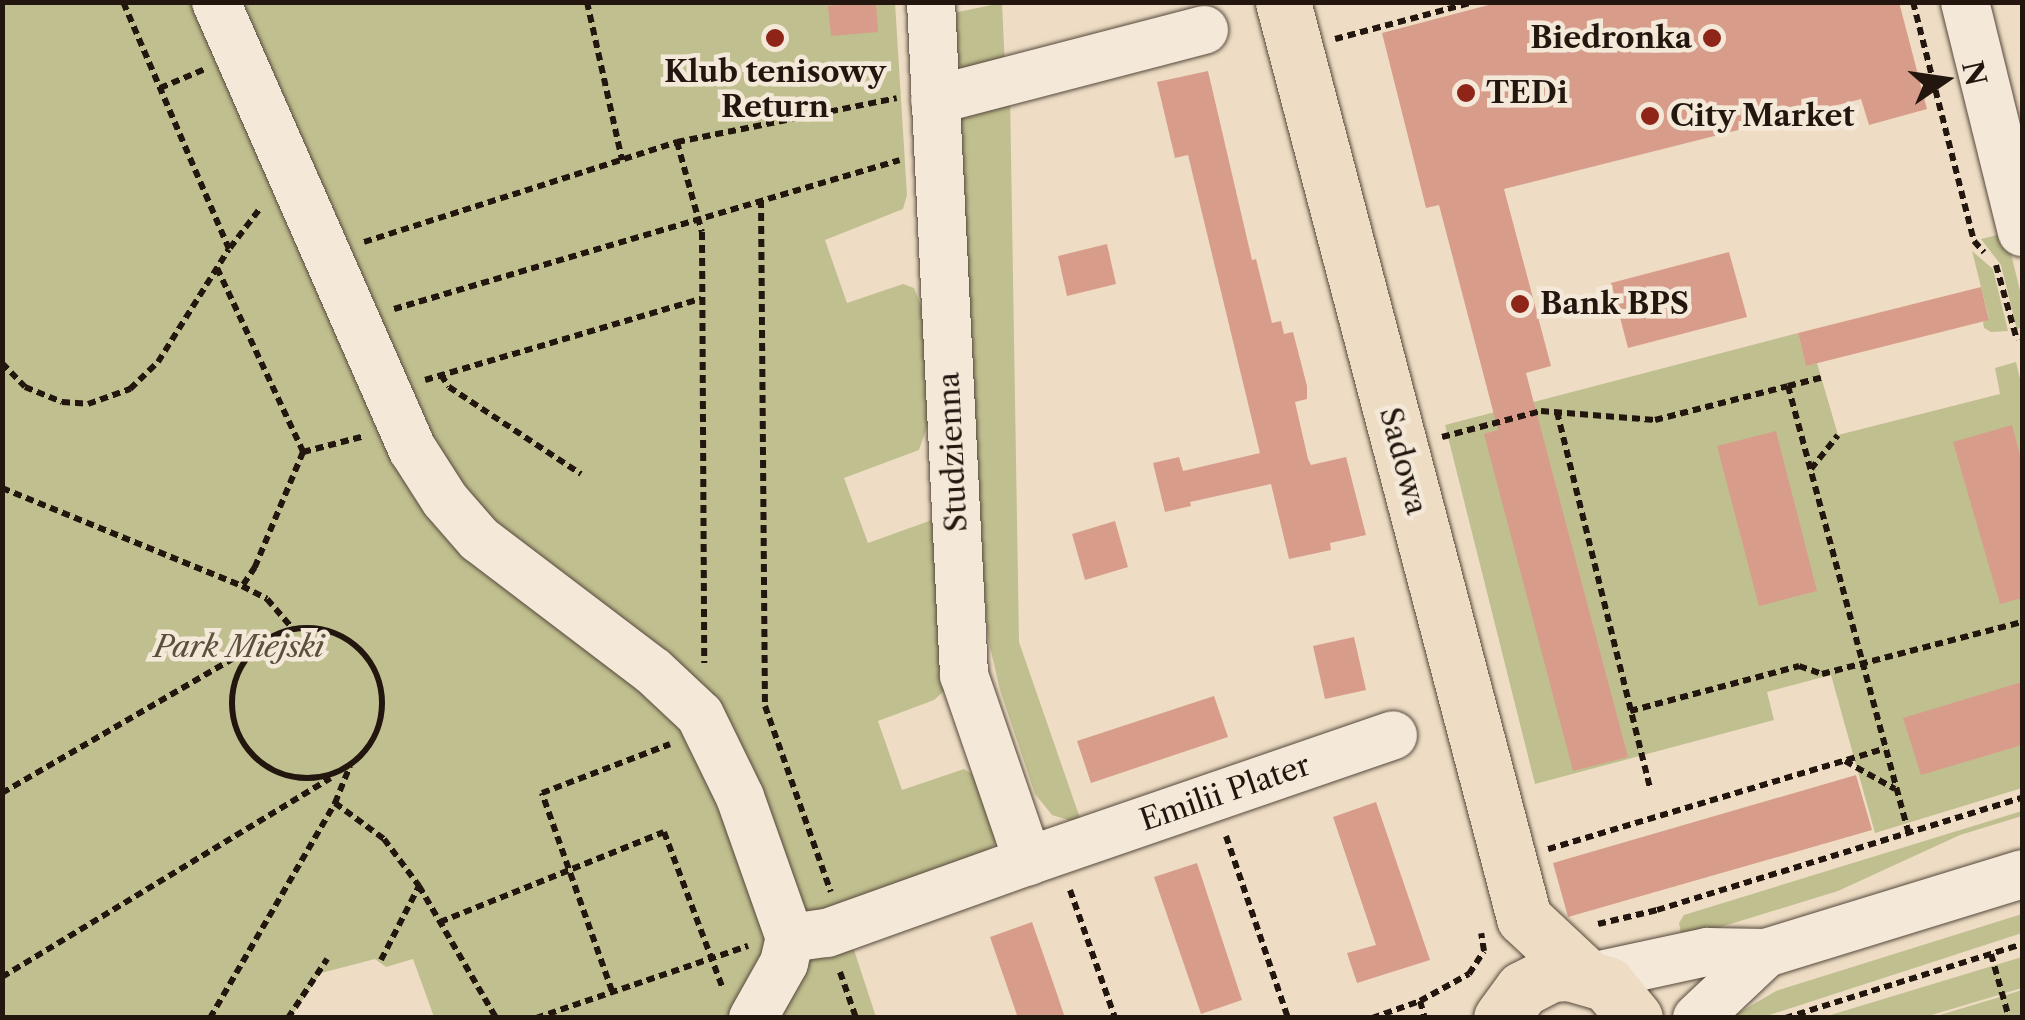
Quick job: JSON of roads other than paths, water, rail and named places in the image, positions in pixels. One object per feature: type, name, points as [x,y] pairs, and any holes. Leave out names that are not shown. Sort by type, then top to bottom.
[{"type":"main road","name":"Sadowa","points":[[1283,2],[1502,925],[1500,1010]]},
{"type":"main road","points":[[1502,925],[1585,959],[1621,995],[1635,1018]]},
{"type":"main road","points":[[1500,1010],[1536,980],[1585,959]]},
{"type":"street","points":[[216,2],[393,410],[446,500],[479,538],[654,672],[704,722],[740,797],[790,938],[784,963],[753,1018]]},
{"type":"street","name":"Studzienna","points":[[931,2],[921,98],[964,675],[1042,856]]},
{"type":"street","points":[[1964,2],[2012,147],[2022,232]]},
{"type":"street","points":[[921,98],[1204,30]]},
{"type":"street","name":"Emilii Plater","points":[[790,938],[844,927],[1393,735]]},
{"type":"street","points":[[1585,959],[1766,953],[2022,874]]},
{"type":"street","points":[[1697,1018],[1766,953]]},
{"type":"place","name":"Klub tenisowy Return","points":[[775,38]]},
{"type":"place","name":"Biedronka","points":[[1712,38]]},
{"type":"place","name":"TEDi","points":[[1466,93]]},
{"type":"place","name":"City Market","points":[[1650,116]]},
{"type":"place","name":"Bank BPS","points":[[1520,304]]},
{"type":"park label","name":"Park Miejski","points":[[239,647]]}]
